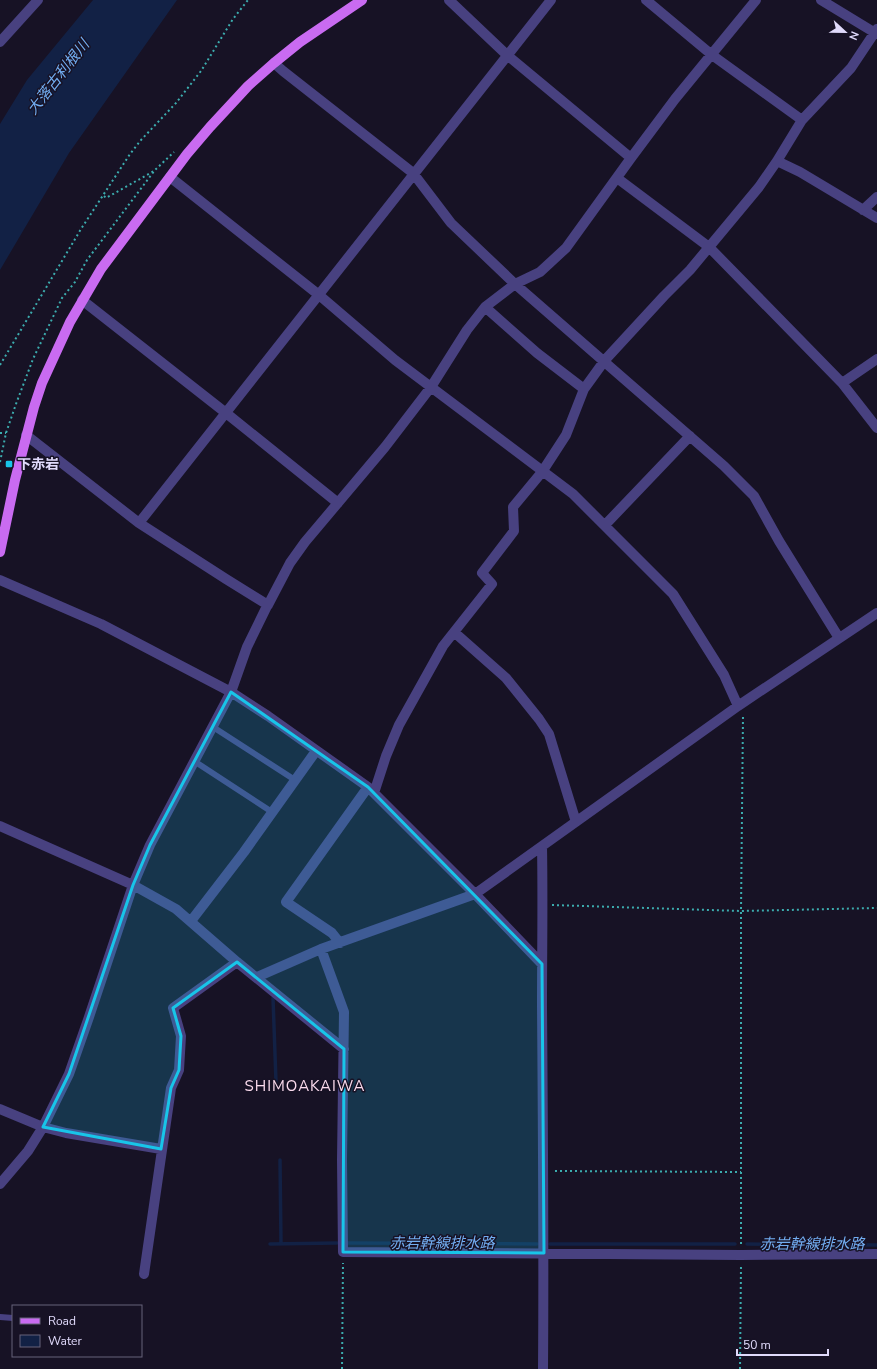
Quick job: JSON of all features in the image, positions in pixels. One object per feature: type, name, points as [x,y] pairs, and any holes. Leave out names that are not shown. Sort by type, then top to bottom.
[{"type":"main road","points":[[0,552],[26,435],[42,383],[70,322],[101,269],[192,148],[228,106],[248,86],[300,42],[362,0]]},
{"type":"street","points":[[0,42],[38,0]]},
{"type":"street","points":[[449,0],[507,55],[631,158]]},
{"type":"street","points":[[139,522],[551,0]]},
{"type":"street","points":[[646,0],[712,55],[802,120]]},
{"type":"street","points":[[0,1184],[28,1151],[43,1127],[69,1074],[133,885],[150,845],[213,727],[230,692],[247,647],[290,563],[305,542],[385,447],[431,387],[467,330],[485,307],[515,284],[540,272],[566,248],[675,99],[756,0]]},
{"type":"street","points":[[340,943],[332,933],[286,902],[371,790],[399,725],[443,646],[492,584],[482,573],[514,531],[513,508],[542,472],[566,435],[584,389],[605,360],[690,270],[759,186],[777,161],[802,120],[851,68],[876,32],[821,0]]},
{"type":"street","points":[[274,63],[413,173],[451,223],[515,284],[605,360],[724,466],[754,496],[779,541],[839,638]]},
{"type":"street","points":[[777,161],[800,172],[877,218]]},
{"type":"street","points":[[170,177],[319,295],[395,360],[573,494],[674,594],[741,705]]},
{"type":"street","points":[[617,178],[709,247],[842,383],[877,428]]},
{"type":"street","points":[[863,210],[877,197]]},
{"type":"street","points":[[82,300],[338,503]]},
{"type":"street","points":[[485,307],[537,353],[584,389]]},
{"type":"street","points":[[842,383],[877,359]]},
{"type":"street","points":[[26,435],[139,522],[226,579],[268,604]]},
{"type":"street","points":[[605,525],[690,436]]},
{"type":"street","points":[[0,580],[101,624],[230,692],[268,716],[371,790],[475,894],[542,964]]},
{"type":"street","points":[[257,977],[321,949],[475,894],[741,705],[877,613]]},
{"type":"street","points":[[454,632],[506,678],[539,719],[549,734],[576,822]]},
{"type":"street","points":[[191,921],[244,852],[316,751]]},
{"type":"street","points":[[0,826],[133,885],[176,909],[237,962],[344,1049]]},
{"type":"street","points":[[542,846],[544,1253],[543,1369]]},
{"type":"street","points":[[321,949],[344,1012],[342,1160],[343,1252],[742,1255],[877,1254]]},
{"type":"street","points":[[144,1274],[171,1088],[179,1070],[182,1036],[173,1008],[237,962]]},
{"type":"street","points":[[0,1109],[43,1127],[66,1133],[161,1149]]},
{"type":"lane","points":[[213,727],[295,780]]},
{"type":"lane","points":[[194,761],[272,812]]},
{"type":"lane","points":[[0,1317],[12,1318]]},
{"type":"path","points":[[0,365],[81,229],[130,154],[141,140],[176,103],[201,71],[232,19],[248,0]]},
{"type":"path","points":[[103,196],[106,198],[155,170]]},
{"type":"path","points":[[0,433],[6,433]]},
{"type":"path","points":[[740,1369],[742,1255],[741,705]]},
{"type":"path","points":[[543,905],[741,911],[877,908]]},
{"type":"path","points":[[543,1171],[741,1172]]},
{"type":"path","points":[[342,1369],[343,1252]]},
{"type":"highlighted area","points":[[231,692],[368,787],[542,964],[544,1253],[343,1252],[344,1049],[237,962],[173,1008],[181,1036],[179,1070],[171,1088],[161,1149],[43,1127],[69,1074],[133,885],[150,845]]},
{"type":"water","name":"大落古利根川","points":[[93,0],[177,0],[69,153],[0,270],[0,124],[27,80]]},
{"type":"waterway","points":[[273,998],[276,1082]]},
{"type":"waterway","points":[[280,1160],[281,1244]]},
{"type":"waterway","name":"赤岩幹線排水路","points":[[270,1244],[337,1243]]},
{"type":"waterway","name":"赤岩幹線排水路","points":[[347,1243],[537,1244]]},
{"type":"waterway","name":"赤岩幹線排水路","points":[[550,1244],[735,1244]]},
{"type":"waterway","name":"赤岩幹線排水路","points":[[747,1244],[877,1245]]},
{"type":"place","name":"下赤岩","points":[[9,464]]},
{"type":"district","name":"SHIMOAKAIWA","points":[[305,1086]]}]
